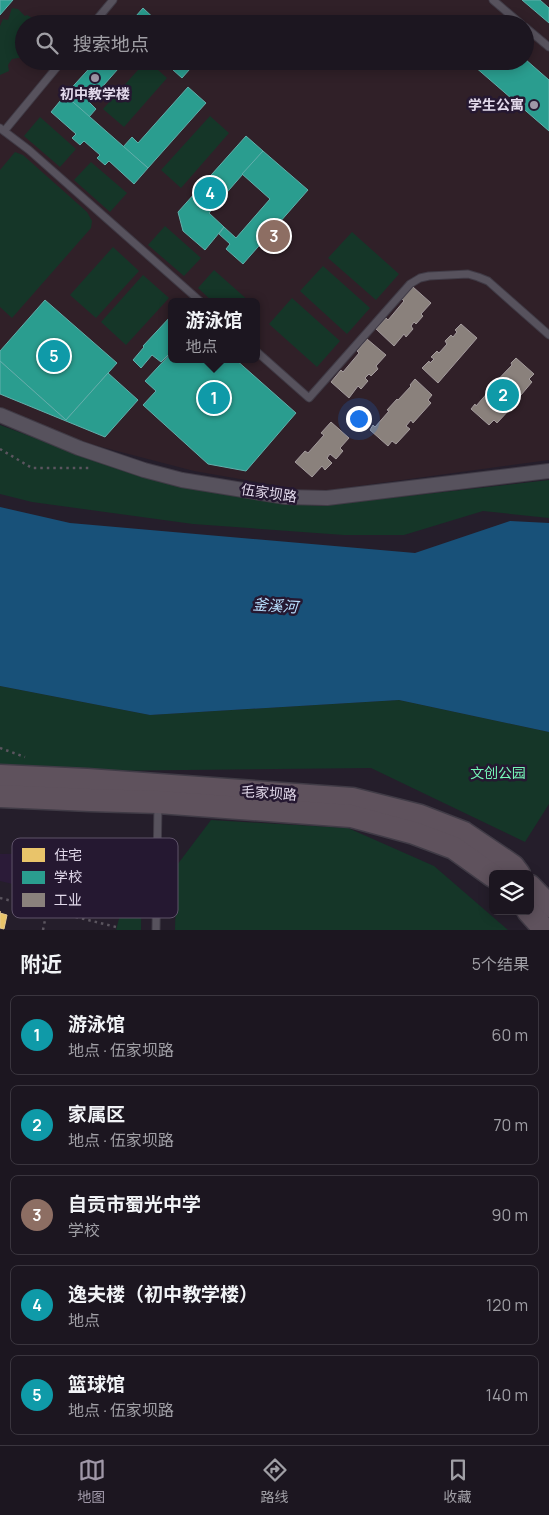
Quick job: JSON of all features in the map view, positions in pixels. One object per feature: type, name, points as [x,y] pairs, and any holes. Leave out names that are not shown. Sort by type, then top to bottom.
[{"type":"main road","name":"毛家坝路","points":[[0,776],[87,780],[352,799],[420,816],[464,833],[516,870]]},
{"type":"main road","name":"毛家坝路","points":[[0,796],[158,802],[351,816],[414,833],[454,848],[489,873]]},
{"type":"main road","points":[[534,890],[549,906]]},
{"type":"main road","points":[[532,915],[545,930]]},
{"type":"street","name":"伍家坝路","points":[[0,416],[79,448],[144,470],[182,480],[286,497],[327,498],[547,473]]},
{"type":"lane","points":[[100,15],[112,0]]},
{"type":"lane","points":[[493,0],[510,15]]},
{"type":"lane","points":[[534,34],[549,47]]},
{"type":"lane","points":[[54,70],[2,129],[29,150],[196,298]]},
{"type":"lane","points":[[260,355],[309,398],[410,284],[420,278],[456,274],[468,274],[488,281],[549,335]]},
{"type":"lane","points":[[157,838],[158,802]]},
{"type":"path","points":[[82,918],[116,926]]},
{"type":"shaded area","points":[[0,0],[549,0],[549,460],[314,492],[194,471],[90,444],[0,410]]},
{"type":"shaded area","points":[[0,854],[12,854],[12,884],[0,881]]},
{"type":"green space","points":[[12,8],[18,9],[24,15],[15,15],[15,58],[12,59],[8,65],[9,71],[0,75],[0,26],[3,19],[8,20]]},
{"type":"green space","points":[[138,70],[158,70],[167,78],[124,127],[103,109]]},
{"type":"green space","points":[[210,116],[229,133],[181,188],[161,170]]},
{"type":"green space","points":[[40,117],[76,149],[60,167],[24,136]]},
{"type":"green space","points":[[15,152],[23,155],[87,212],[92,221],[91,228],[12,318],[0,307],[0,170]]},
{"type":"green space","points":[[91,162],[127,193],[110,212],[74,180]]},
{"type":"green space","points":[[165,226],[201,258],[184,276],[148,245]]},
{"type":"green space","points":[[352,232],[399,274],[376,300],[328,258]]},
{"type":"green space","points":[[113,247],[139,271],[96,318],[70,295]]},
{"type":"green space","points":[[323,266],[370,308],[347,334],[300,291]]},
{"type":"green space","points":[[214,270],[246,298],[209,298],[198,288]]},
{"type":"green space","points":[[143,275],[169,298],[126,345],[101,322]]},
{"type":"green space","points":[[292,298],[340,341],[317,367],[269,324]]},
{"type":"green space","points":[[0,425],[121,470],[217,493],[271,502],[321,506],[549,480],[549,518],[483,511],[404,535],[344,535],[193,524],[32,502],[0,494]]},
{"type":"green space","name":"文创公园","points":[[0,686],[150,715],[399,700],[549,732],[549,804],[525,842],[371,768],[90,771],[0,765]]},
{"type":"green space","points":[[211,820],[348,828],[434,866],[508,930],[175,930],[175,918],[178,918],[178,864]]},
{"type":"green space","points":[[119,918],[141,918],[141,930],[116,930]]},
{"type":"water","name":"釜溪河","points":[[0,507],[70,523],[415,553],[510,521],[549,523],[549,732],[399,700],[150,715],[0,686]]},
{"type":"building: 住宅","points":[[0,913],[7,915],[4,929],[0,928]]},
{"type":"building: 学校","points":[[0,0],[13,0],[0,15]]},
{"type":"building: 学校","points":[[522,0],[540,0],[549,8],[549,23]]},
{"type":"building: 学校","points":[[143,8],[150,15],[137,15]]},
{"type":"building: 学校","name":"学生公寓","points":[[534,67],[549,80],[549,131],[479,70],[534,70]]},
{"type":"building: 学校","name":"初中教学楼","points":[[88,70],[117,70],[89,102],[96,109],[89,117],[65,95]]},
{"type":"building: 学校","points":[[173,70],[189,70],[182,78]]},
{"type":"building: 学校","points":[[188,87],[206,103],[148,168],[123,147],[132,137],[138,143]]},
{"type":"building: 学校","points":[[65,95],[148,168],[134,184],[109,161],[105,165],[97,158],[100,155],[84,141],[80,145],[72,138],[76,134],[51,112]]},
{"type":"building: 学校","points":[[246,136],[263,151],[209,213],[224,227],[205,250],[183,231],[178,212]]},
{"type":"building: 学校","points":[[263,151],[308,190],[243,264],[226,249],[230,244],[219,234],[224,227],[236,238],[270,199],[242,174]]},
{"type":"building: 学校","points":[[45,300],[117,363],[66,420],[0,361],[0,351]]},
{"type":"building: 学校","points":[[168,319],[168,355],[161,362],[152,355],[141,368],[133,360],[143,346]]},
{"type":"building: 学校","points":[[168,356],[168,363],[240,363],[296,413],[246,471],[208,464],[143,405],[156,391],[145,381]]},
{"type":"building: 学校","points":[[0,361],[66,420],[108,373],[138,400],[105,437],[0,394]]},
{"type":"building: 工业","points":[[413,287],[431,303],[421,314],[423,316],[416,324],[414,322],[411,326],[413,329],[406,337],[404,334],[394,346],[376,329],[386,318],[388,320],[404,301],[402,299]]},
{"type":"building: 工业","points":[[461,324],[477,338],[438,383],[422,368],[434,359],[431,357],[437,351],[439,353],[447,344],[445,341],[451,335],[453,337],[457,332],[455,330]]},
{"type":"building: 工业","points":[[367,339],[386,355],[376,366],[378,369],[371,376],[369,374],[365,378],[368,381],[361,389],[358,386],[349,398],[331,382],[341,370],[343,372],[359,353],[357,351]]},
{"type":"building: 工业","points":[[516,358],[534,374],[529,379],[532,382],[515,402],[512,399],[507,404],[511,408],[497,423],[494,420],[489,425],[471,409],[475,404],[476,406]]},
{"type":"building: 工业","points":[[415,379],[432,395],[428,400],[431,403],[413,423],[411,420],[406,426],[410,429],[396,444],[392,441],[388,446],[370,430],[373,425],[375,427],[389,411],[387,410],[411,386]]},
{"type":"building: 工业","points":[[331,422],[349,438],[340,448],[343,451],[336,459],[330,454],[327,458],[332,463],[325,470],[322,466],[312,477],[295,462],[305,451],[308,453],[324,435],[321,433]]},
{"type":"place","name":"初中教学楼","points":[[95,78]]},
{"type":"place","name":"学生公寓","points":[[534,105]]},
{"type":"place","name":"逸夫楼（初中教学楼）","points":[[210,193]]},
{"type":"place","name":"自贡市蜀光中学","points":[[274,236]]},
{"type":"place","name":"篮球馆","points":[[54,356]]},
{"type":"place","name":"家属区","points":[[503,395]]},
{"type":"place","name":"游泳馆","points":[[214,398]]}]
